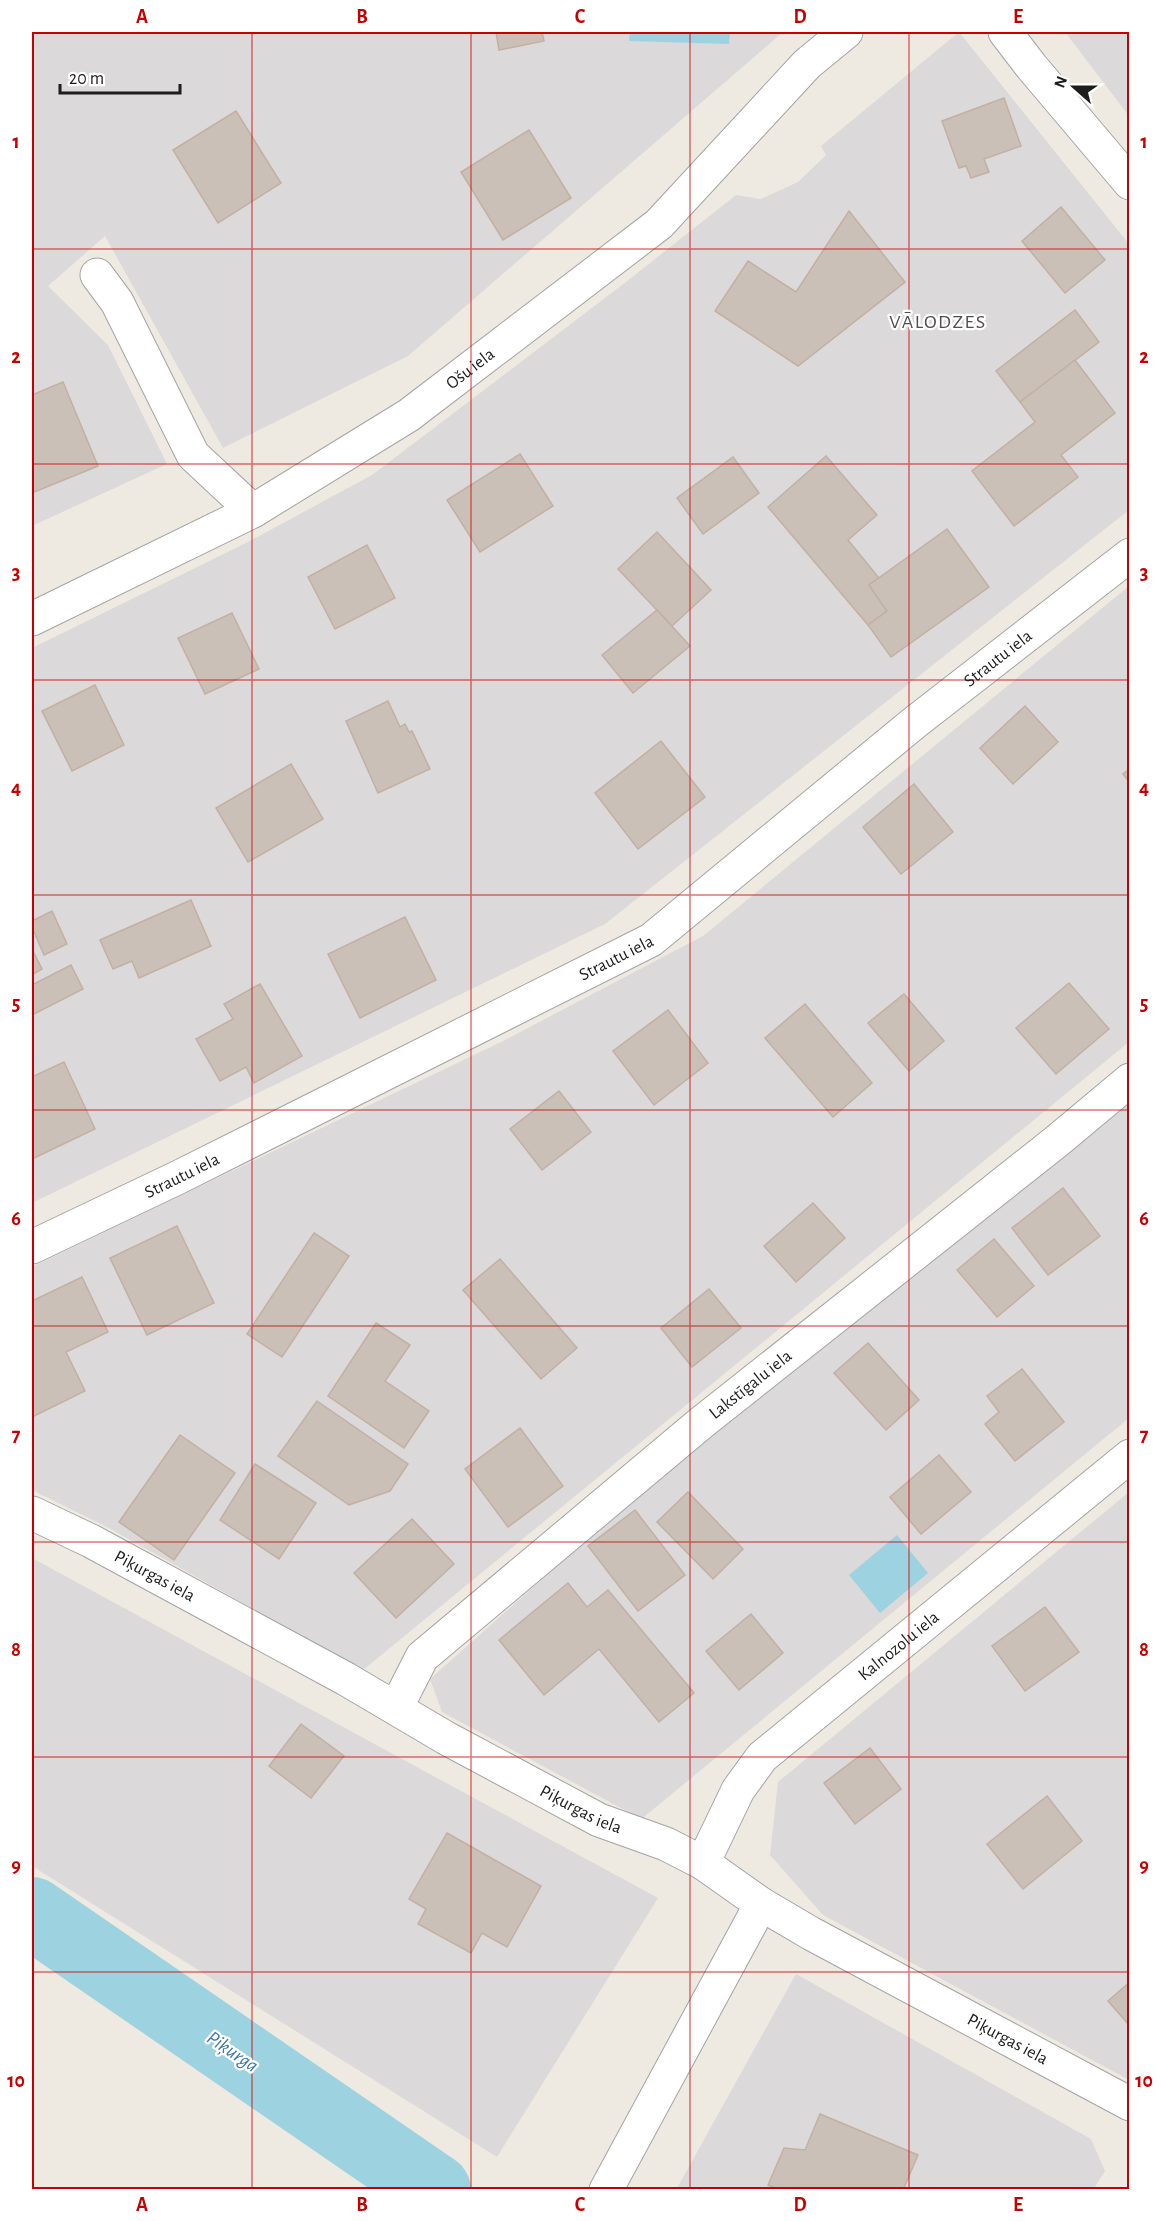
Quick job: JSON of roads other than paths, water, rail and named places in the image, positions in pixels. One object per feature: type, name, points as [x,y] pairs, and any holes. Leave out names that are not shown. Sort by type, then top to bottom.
[{"type":"street","name":"Ošu iela","points":[[32,619],[253,511],[410,415],[659,224],[807,63],[846,32]]},
{"type":"street","points":[[1005,32],[1130,183]]},
{"type":"street","points":[[97,275],[117,302],[193,455],[253,511]]},
{"type":"street","name":"Strautu iela","points":[[32,1246],[179,1177],[651,940],[914,723],[1130,555]]},
{"type":"street","name":"Lakstīgalu iela","points":[[396,1708],[422,1657],[701,1423],[1057,1141],[1130,1080]]},
{"type":"street","name":"Kalnozolu iela","points":[[703,1863],[738,1790],[762,1757],[1130,1456]]},
{"type":"street","name":"Piķurgas iela","points":[[32,1513],[91,1541],[599,1820],[666,1844],[703,1863],[761,1904],[812,1934],[1130,2104]]},
{"type":"street","points":[[606,2190],[761,1904]]},
{"type":"water","points":[[630,32],[730,32],[729,44],[629,41]]},
{"type":"water","points":[[897,1535],[928,1573],[880,1613],[849,1575]]},
{"type":"waterway","name":"Piķurga","points":[[32,1913],[435,2190]]},
{"type":"district","name":"VĀLODZES","points":[[938,321]]}]
